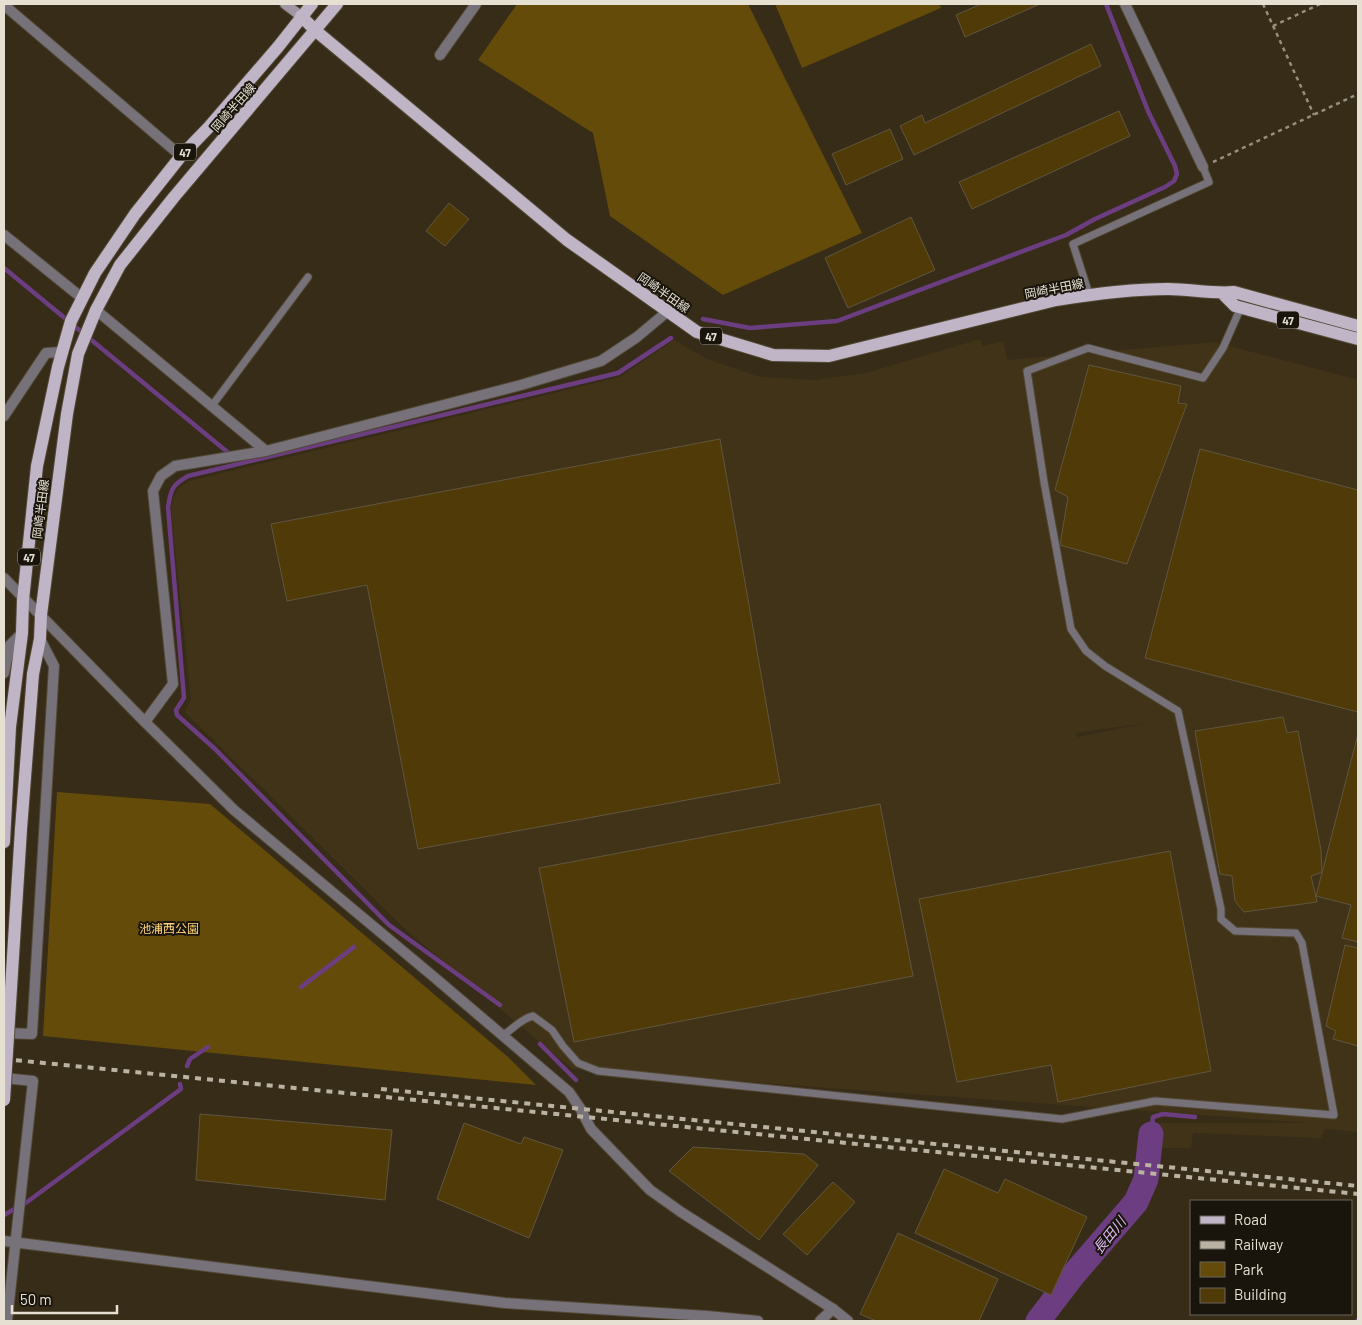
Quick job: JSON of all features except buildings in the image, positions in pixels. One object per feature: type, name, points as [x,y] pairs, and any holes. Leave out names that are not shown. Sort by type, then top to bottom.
[{"type":"main road","points":[[285,4],[301,16],[312,4]]},
{"type":"main road","points":[[316,31],[337,4]]},
{"type":"main road","name":"岡崎半田線","points":[[4,842],[10,727],[22,634],[23,600],[37,466],[62,352],[71,320],[110,248],[135,214],[181,156],[209,127],[278,47],[301,16],[316,31],[566,240],[697,332],[773,355],[829,356],[1056,300],[1089,294],[1168,289],[1222,293],[1234,292],[1358,326]]},
{"type":"main road","name":"岡崎半田線","points":[[4,1100],[33,674],[40,639],[41,615],[67,414],[78,354],[96,310],[120,265],[174,197],[316,31]]},
{"type":"main road","name":"47","points":[[1222,293],[1236,306],[1358,339]]},
{"type":"street","points":[[440,55],[476,4]]},
{"type":"street","points":[[1125,4],[1203,167]]},
{"type":"street","points":[[4,5],[181,156]]},
{"type":"street","points":[[4,235],[82,298]]},
{"type":"street","points":[[96,310],[266,451]]},
{"type":"street","points":[[145,722],[173,684],[153,491],[161,476],[175,466],[266,451],[521,385],[601,361],[637,337],[668,312]]},
{"type":"street","points":[[4,416],[46,353],[62,352]]},
{"type":"street","points":[[4,578],[23,600],[41,615],[234,810],[569,1092],[580,1108],[590,1129],[650,1190],[681,1212],[833,1309],[848,1321]]},
{"type":"street","points":[[4,673],[10,645],[22,634]]},
{"type":"street","points":[[4,1033],[32,1034],[54,666],[40,639]]},
{"type":"street","points":[[4,1078],[33,1081],[7,1321]]},
{"type":"street","points":[[4,1241],[505,1303],[758,1321]]},
{"type":"street","points":[[820,1321],[833,1309]]},
{"type":"lane","points":[[1089,294],[1074,244],[1209,182],[1203,167]]},
{"type":"lane","points":[[211,407],[308,277]]},
{"type":"lane","points":[[503,1035],[514,1029],[522,1019],[533,1016],[552,1030],[562,1046],[578,1063],[598,1071],[1062,1119],[1155,1101],[1334,1115],[1302,943],[1296,933],[1235,931],[1221,919],[1221,909],[1178,711],[1105,666],[1086,651],[1071,629],[1044,482],[1027,371],[1088,348],[1203,378],[1223,348],[1241,307]]},
{"type":"path","points":[[1262,4],[1314,115]]},
{"type":"path","points":[[1273,26],[1320,4]]},
{"type":"path","points":[[1203,167],[1358,94]]},
{"type":"shaded area","points":[[980,339],[983,346],[1003,341],[1007,360],[1215,342],[1358,380],[1358,1132],[1325,1129],[1321,1138],[1193,1133],[1191,1148],[1155,1148],[1157,1123],[1310,1123],[572,1069],[407,931],[185,712],[191,698],[171,511],[173,498],[179,488],[189,481],[620,377],[674,340],[707,359],[760,377],[816,380],[866,373]],"holes":[[[1147,723],[1077,737],[1076,733]]]},
{"type":"green space","points":[[517,4],[748,4],[862,233],[723,295],[610,216],[593,133],[478,60]]},
{"type":"green space","points":[[775,4],[939,4],[941,8],[802,68]]},
{"type":"green space","name":"池浦西公園","points":[[57,792],[210,804],[508,1057],[536,1085],[43,1036]]},
{"type":"waterway","points":[[703,319],[750,328],[837,321],[1066,235],[1174,181],[1177,174],[1175,166],[1148,111],[1106,4]]},
{"type":"waterway","points":[[4,268],[231,455]]},
{"type":"waterway","points":[[500,1005],[389,925],[215,749],[177,715],[176,710],[184,698],[168,507],[170,496],[175,485],[188,476],[618,373],[671,338]]},
{"type":"waterway","points":[[301,987],[354,947]]},
{"type":"waterway","points":[[540,1044],[576,1080]]},
{"type":"waterway","points":[[187,1066],[190,1059],[208,1047]]},
{"type":"waterway","points":[[4,1215],[27,1202],[181,1089],[180,1084]]},
{"type":"waterway","points":[[1151,1134],[1153,1117],[1163,1114],[1195,1117]]},
{"type":"waterway","name":"長田川","points":[[1038,1321],[1074,1274],[1136,1202],[1146,1179],[1151,1134]]},
{"type":"railway","points":[[4,1059],[1358,1194]]},
{"type":"railway","points":[[381,1089],[1358,1186]]}]
